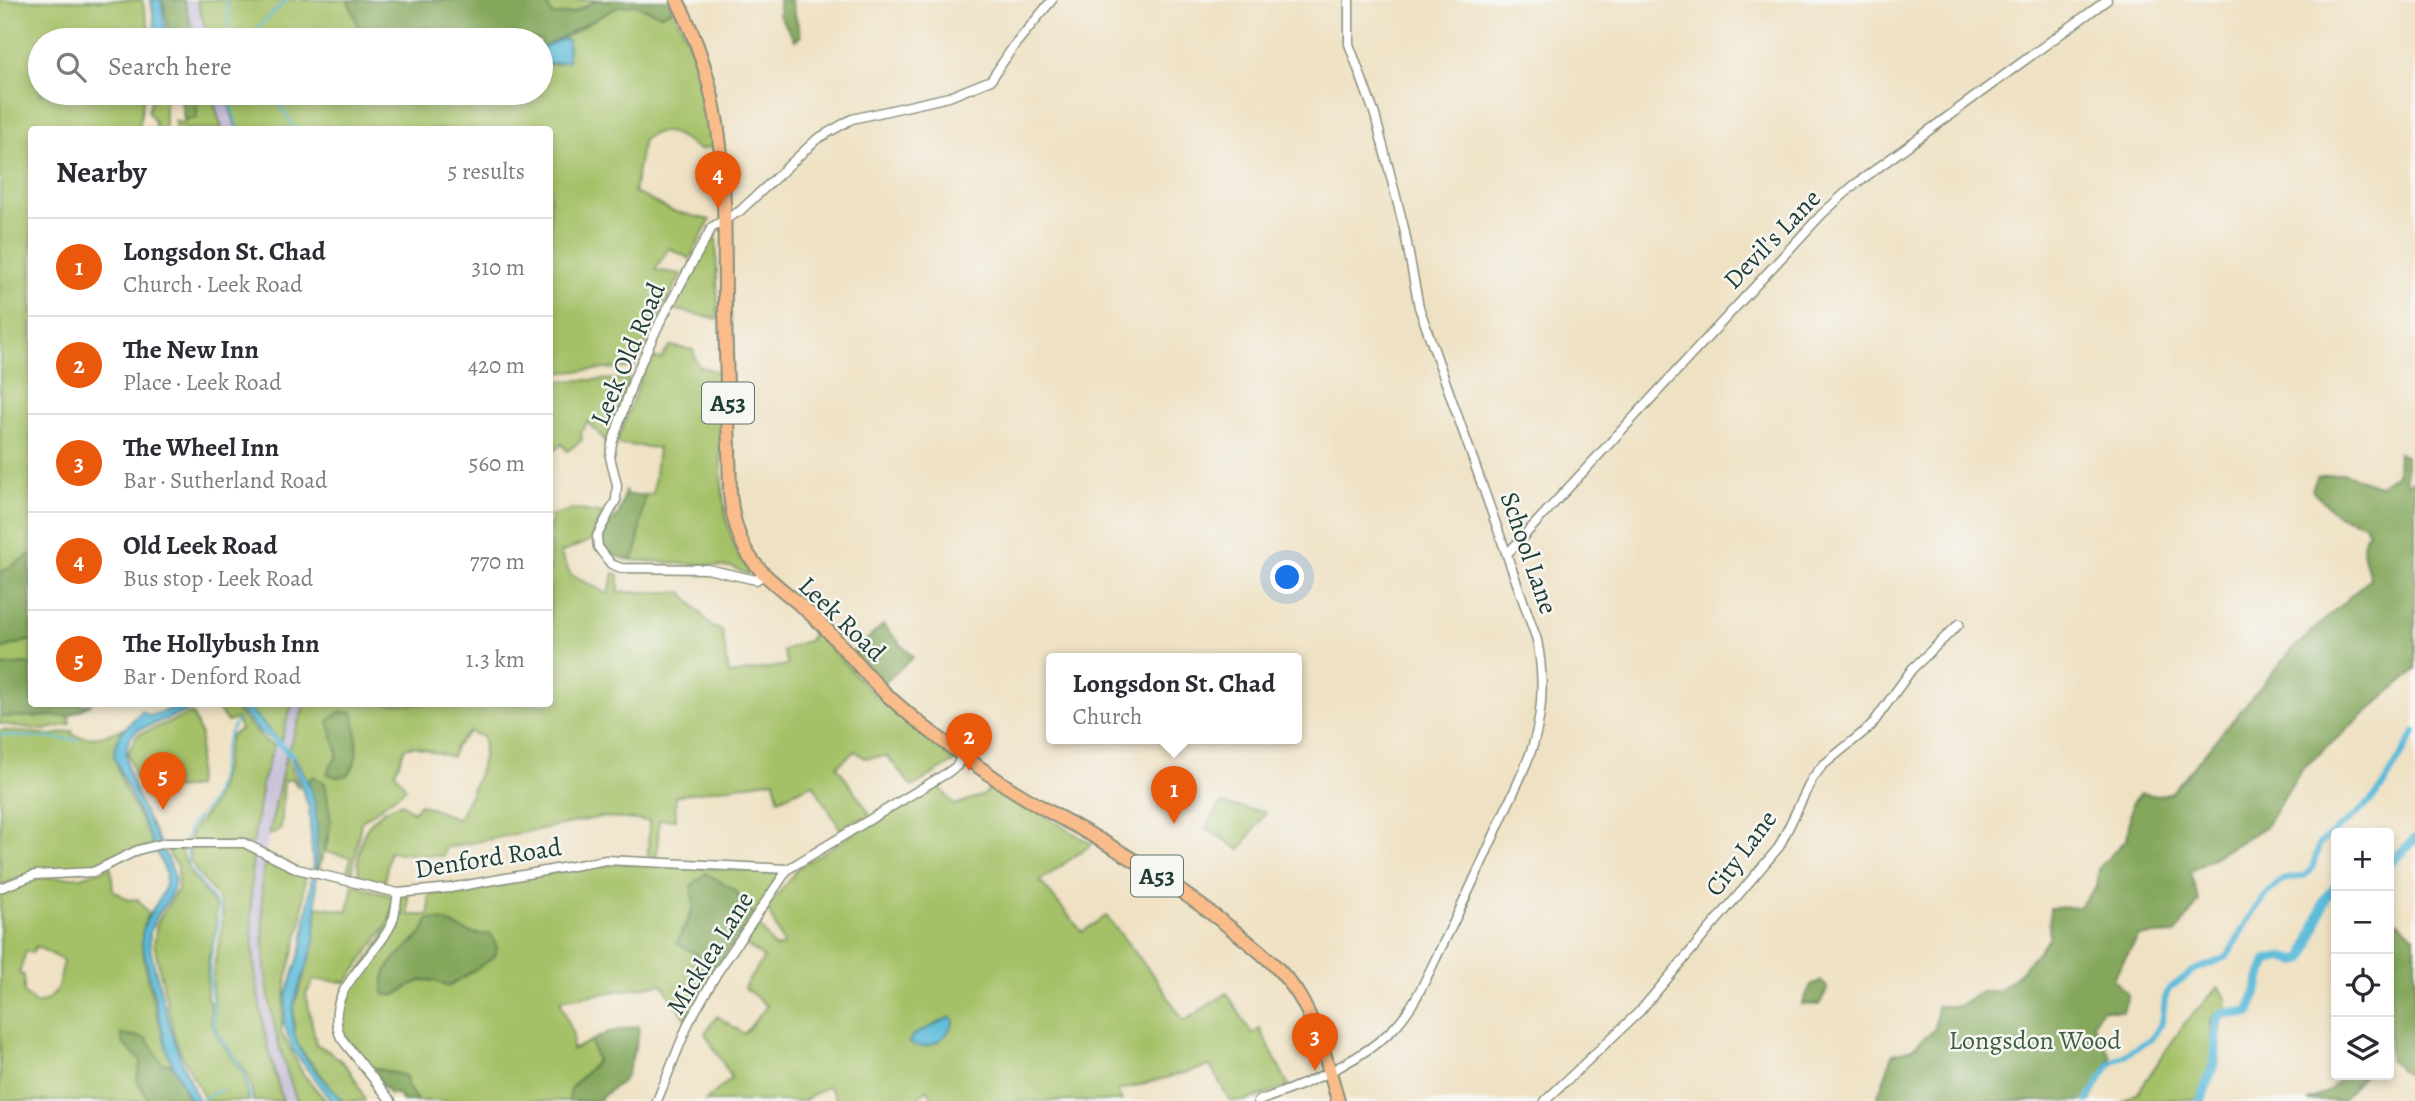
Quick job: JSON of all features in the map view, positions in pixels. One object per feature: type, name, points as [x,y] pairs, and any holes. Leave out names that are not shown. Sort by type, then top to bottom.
[{"type":"highway","name":"Leek Road","points":[[677,0],[698,39],[716,109],[722,148],[730,494],[738,533],[745,550],[763,576],[819,622],[888,696],[962,755],[1003,784],[1117,849],[1205,909],[1259,952],[1280,971],[1302,1002],[1330,1072]]},
{"type":"highway","name":"A53","points":[[1330,1072],[1338,1101]]},
{"type":"street","points":[[724,220],[740,211],[817,139],[852,119],[949,97],[991,80],[1013,47],[1052,0]]},
{"type":"street","name":"School Lane","points":[[1258,1101],[1330,1072],[1395,1028],[1410,1006],[1469,892],[1533,745],[1543,698],[1544,672],[1537,640],[1419,307],[1404,228],[1375,115],[1349,44],[1349,0]]},
{"type":"street","name":"Devil's Lane","points":[[1508,553],[1822,214],[1853,186],[2108,0]]},
{"type":"street","name":"Leek Old Road","points":[[724,220],[712,227],[660,322],[634,378],[612,444],[610,457],[617,485],[616,500],[597,536],[598,548],[611,564],[621,568],[707,569],[756,580],[763,576]]},
{"type":"street","name":"City Lane","points":[[1545,1101],[1640,1011],[1779,847],[1812,779],[1822,766],[1871,726],[1912,669],[1959,624]]},
{"type":"street","points":[[788,869],[947,773],[957,766],[962,755]]},
{"type":"street","name":"Denford Road","points":[[0,888],[35,875],[93,872],[158,844],[234,842],[250,845],[307,872],[398,893],[450,888],[606,860],[788,869]]},
{"type":"street","name":"Micklea Lane","points":[[657,1101],[689,1022],[788,869]]},
{"type":"street","points":[[391,1101],[341,1038],[335,1026],[335,1012],[344,990],[392,922],[398,893]]},
{"type":"shaded area","points":[[184,0],[197,0],[205,28],[192,28]]},
{"type":"shaded area","points":[[215,105],[229,105],[236,126],[221,126]]},
{"type":"shaded area","points":[[291,707],[304,707],[287,747],[281,741]]},
{"type":"shaded area","points":[[275,744],[286,755],[264,859],[265,991],[271,1021],[297,1101],[283,1101],[261,1024],[251,923],[254,841],[262,783]]},
{"type":"green space","points":[[0,0],[142,0],[149,28],[28,28],[28,105],[142,105],[139,126],[28,126],[28,556],[0,573]]},
{"type":"green space","points":[[163,0],[184,0],[192,28],[168,28]]},
{"type":"green space","points":[[197,0],[348,0],[359,28],[205,28]]},
{"type":"green space","points":[[348,0],[545,0],[553,16],[573,13],[597,0],[668,0],[673,10],[661,15],[636,5],[619,6],[553,42],[553,28],[359,28]]},
{"type":"green space","points":[[545,0],[597,0],[573,13],[553,16]]},
{"type":"green space","points":[[779,0],[791,0],[801,36],[795,40],[779,15]]},
{"type":"green space","points":[[636,5],[661,15],[673,10],[696,61],[715,146],[699,150],[679,136],[665,132],[658,132],[643,140],[634,192],[672,211],[710,220],[690,259],[669,248],[655,270],[681,274],[634,367],[553,373],[553,126],[236,126],[229,105],[553,105],[553,64],[559,64],[568,41],[562,39],[619,6]]},
{"type":"green space","points":[[150,105],[165,105],[165,126],[155,126],[148,112]]},
{"type":"green space","points":[[182,105],[196,105],[197,118],[184,120]]},
{"type":"green space","points":[[196,105],[215,105],[221,126],[175,126],[174,120],[183,124],[184,120],[197,118]]},
{"type":"green space","points":[[713,234],[716,235],[718,319],[673,309]]},
{"type":"green space","points":[[670,346],[693,350],[698,366],[719,372],[720,448],[725,506],[730,532],[739,554],[751,571],[747,574],[732,567],[632,560],[637,549],[643,499],[645,495],[653,494],[658,448],[616,444],[649,357],[661,359]]},
{"type":"green space","points":[[629,379],[609,444],[587,422],[581,433],[582,440],[567,451],[562,444],[553,451],[553,381]]},
{"type":"green space","name":"Longsdon Wood","points":[[2398,453],[2406,456],[2406,484],[2415,480],[2415,670],[2302,769],[2266,826],[2190,872],[2199,901],[2175,934],[2139,936],[2113,978],[2128,995],[2123,1011],[2102,1009],[2093,1024],[2111,1057],[2091,1101],[1876,1101],[1893,1054],[1912,1049],[1935,1028],[1937,1006],[1958,1006],[1983,991],[1997,991],[2015,978],[2049,938],[2050,908],[2078,907],[2097,887],[2099,869],[2127,839],[2132,804],[2141,793],[2158,796],[2172,792],[2291,651],[2370,578],[2363,549],[2368,532],[2365,524],[2337,515],[2312,490],[2317,477],[2343,473],[2378,486],[2397,474]]},
{"type":"green space","points":[[625,491],[627,495],[645,495],[637,549],[632,560],[609,552],[604,548],[601,537],[619,513]]},
{"type":"green space","points":[[573,509],[604,514],[595,527],[592,540],[560,553],[571,575],[608,594],[614,573],[619,575],[619,592],[682,592],[712,627],[722,630],[729,674],[788,665],[783,650],[810,640],[813,629],[876,697],[950,754],[955,761],[912,787],[887,756],[865,758],[855,751],[837,766],[870,814],[841,830],[813,784],[778,799],[774,780],[675,796],[676,819],[659,820],[657,857],[648,856],[649,821],[602,817],[445,848],[443,856],[389,852],[384,888],[359,878],[359,853],[365,831],[379,814],[389,808],[402,803],[413,812],[420,804],[458,819],[477,779],[483,758],[483,737],[469,732],[455,747],[452,757],[414,746],[405,748],[395,772],[406,788],[361,822],[352,874],[347,873],[351,857],[325,852],[330,830],[329,813],[322,798],[309,780],[307,783],[298,763],[288,750],[304,707],[553,707],[553,515]]},
{"type":"green space","points":[[28,556],[28,641],[0,649],[0,573]]},
{"type":"green space","points":[[883,625],[913,657],[882,685],[852,653]]},
{"type":"green space","points":[[28,641],[28,664],[0,666],[0,649]]},
{"type":"green space","points":[[28,664],[28,707],[86,707],[69,716],[0,717],[0,666]]},
{"type":"green space","points":[[217,707],[233,707],[265,741],[274,745],[262,783],[253,844],[189,844],[193,829],[208,811],[217,793],[231,735],[241,729],[237,719],[227,722]]},
{"type":"green space","points":[[248,707],[291,707],[281,741]]},
{"type":"green space","points":[[340,712],[353,712],[357,746],[353,768],[339,777],[327,773],[338,754],[328,721]]},
{"type":"green space","points":[[192,713],[201,735],[196,787],[175,789],[172,770],[158,770],[135,779],[128,753],[137,735]]},
{"type":"green space","points":[[69,716],[70,724],[44,730],[0,724],[0,717]]},
{"type":"green space","points":[[123,729],[118,743],[119,772],[131,802],[154,843],[91,869],[34,873],[0,885],[0,730],[52,735],[72,731],[73,735],[86,738]]},
{"type":"green space","points":[[286,755],[299,788],[292,779],[284,781],[281,829],[269,835]]},
{"type":"green space","points":[[313,776],[325,783],[331,822],[319,869],[316,869],[307,783]]},
{"type":"green space","points":[[937,783],[954,805],[984,795],[993,785],[1092,844],[1040,881],[1082,932],[1106,916],[1157,980],[1184,1021],[1227,993],[1252,1034],[1260,1029],[1289,1086],[1245,1101],[1230,1101],[1210,1066],[1117,1091],[1122,1101],[935,1101],[927,1089],[916,1101],[838,1101],[828,1086],[803,1101],[705,1101],[732,1078],[705,1033],[717,1016],[744,1034],[767,1006],[744,987],[764,958],[742,942],[757,922],[775,948],[784,945],[767,908],[799,867]]},
{"type":"green space","points":[[1220,804],[1266,812],[1240,850],[1206,828]]},
{"type":"green space","points":[[231,845],[253,851],[251,914],[256,977],[266,1039],[283,1101],[253,1101],[248,1077],[224,1043],[214,1023],[213,974],[223,915],[217,897],[194,866],[189,848]]},
{"type":"green space","points":[[169,849],[180,849],[192,875],[216,907],[216,927],[208,963],[207,997],[211,1005],[210,1020],[217,1036],[244,1075],[248,1101],[206,1101],[176,1043],[154,944],[157,923],[178,889],[178,866],[170,856]]},
{"type":"green space","points":[[265,856],[305,876],[302,920],[287,977],[281,1032],[303,1074],[326,1101],[297,1101],[271,1013],[264,946],[262,889]]},
{"type":"green space","points":[[623,863],[781,873],[754,915],[733,889],[694,907],[677,943],[717,966],[686,1019],[662,984],[560,1000],[573,1035],[572,1050],[591,1041],[597,1061],[571,1088],[569,1101],[417,1101],[407,1086],[406,1076],[367,1066],[338,1025],[342,999],[382,939],[399,897],[408,895],[408,915],[429,915],[429,895],[522,876]],"holes":[[[453,924],[466,934],[491,935],[495,956],[450,986],[435,981],[422,981],[398,994],[406,954],[416,938],[437,927]]]},
{"type":"green space","points":[[111,867],[113,890],[129,900],[138,899],[148,914],[143,930],[148,979],[164,1036],[190,1101],[0,1101],[0,891],[34,878],[81,877]],"holes":[[[36,946],[63,960],[60,981],[54,993],[44,1002],[36,1004],[24,993],[24,975],[19,974],[26,951],[32,953]]]},
{"type":"green space","points":[[706,873],[733,889],[754,915],[717,966],[677,943],[694,907],[691,886]]},
{"type":"green space","points":[[353,884],[394,897],[388,923],[347,982],[314,980],[306,994],[316,1044],[347,1066],[365,1101],[342,1101],[297,1045],[294,1032],[294,1006],[313,947],[317,906],[348,911]]},
{"type":"green space","points":[[428,919],[445,921],[471,933],[491,934],[497,947],[495,956],[450,986],[425,980],[393,996],[384,994],[387,970],[418,938]]},
{"type":"green space","points":[[2398,921],[2415,937],[2415,1080],[2394,1064],[2394,925]]},
{"type":"green space","points":[[1820,981],[1828,988],[1819,1005],[1802,1004],[1811,985]]},
{"type":"green space","points":[[2218,987],[2226,998],[2227,1011],[2215,1014],[2211,1020],[2212,1056],[2200,1099],[2124,1101],[2138,1092],[2184,1024]]},
{"type":"green space","points":[[639,1026],[624,1079],[599,1101],[569,1101],[571,1088],[597,1061],[591,1041],[609,1032]]},
{"type":"green space","points":[[121,1034],[146,1038],[162,1063],[172,1064],[190,1101],[149,1101],[137,1080],[141,1060],[124,1045]]},
{"type":"green space","points":[[367,1066],[406,1076],[407,1086],[417,1101],[403,1101],[397,1094],[390,1094]]},
{"type":"green space","points":[[2339,1080],[2360,1080],[2341,1101],[2308,1101],[2329,1091]]},
{"type":"water","points":[[151,0],[161,0],[165,28],[155,28]]},
{"type":"water","points":[[562,39],[568,40],[568,61],[553,63],[553,43]]},
{"type":"water","points":[[176,707],[197,707],[138,730],[128,742],[126,759],[138,800],[174,875],[173,890],[152,925],[150,945],[175,1042],[199,1101],[190,1101],[168,1054],[142,944],[145,924],[163,892],[166,873],[114,757],[119,737],[127,726],[142,711],[150,716]]},
{"type":"water","points":[[237,707],[248,707],[278,740],[276,742],[262,734]]},
{"type":"water","points":[[288,750],[308,781],[317,825],[315,931],[312,950],[295,1000],[294,1032],[307,1060],[342,1101],[331,1101],[293,1050],[284,1024],[287,994],[303,944],[313,868],[309,808]]},
{"type":"water","points":[[950,1017],[954,1021],[941,1039],[923,1046],[909,1043],[912,1036]]},
{"type":"waterway","points":[[226,0],[230,28]]},
{"type":"waterway","points":[[257,28],[287,0]]},
{"type":"waterway","points":[[230,105],[238,126]]},
{"type":"waterway","points":[[280,105],[293,126]]},
{"type":"waterway","points":[[186,841],[193,823],[212,799],[228,738],[238,720]]},
{"type":"waterway","points":[[2087,1101],[2110,1064],[2151,1039],[2162,1023],[2165,998],[2169,989],[2193,971],[2227,957],[2253,911],[2269,892],[2282,880],[2304,876],[2312,869],[2320,843],[2365,807],[2382,788],[2415,732]]},
{"type":"waterway","points":[[0,735],[78,740]]},
{"type":"waterway","points":[[271,736],[291,755]]},
{"type":"waterway","points":[[2394,859],[2415,839]]},
{"type":"waterway","points":[[186,846],[189,867],[220,909],[210,964],[213,1020],[215,1030],[244,1074],[250,1101]]},
{"type":"waterway","points":[[2201,1101],[2215,1060],[2217,1021],[2222,1013],[2249,1013],[2267,960],[2281,957],[2297,961],[2304,958],[2326,897],[2331,891]]},
{"type":"waterway","points":[[202,1099],[221,1090]]},
{"type":"place","name":"Old Leek Road","points":[[718,209]]},
{"type":"place","name":"The New Inn","points":[[969,771]]},
{"type":"place","name":"The Hollybush Inn","points":[[163,810]]},
{"type":"place","name":"Longsdon St. Chad","points":[[1174,824]]},
{"type":"place","name":"The Wheel Inn","points":[[1315,1071]]}]
